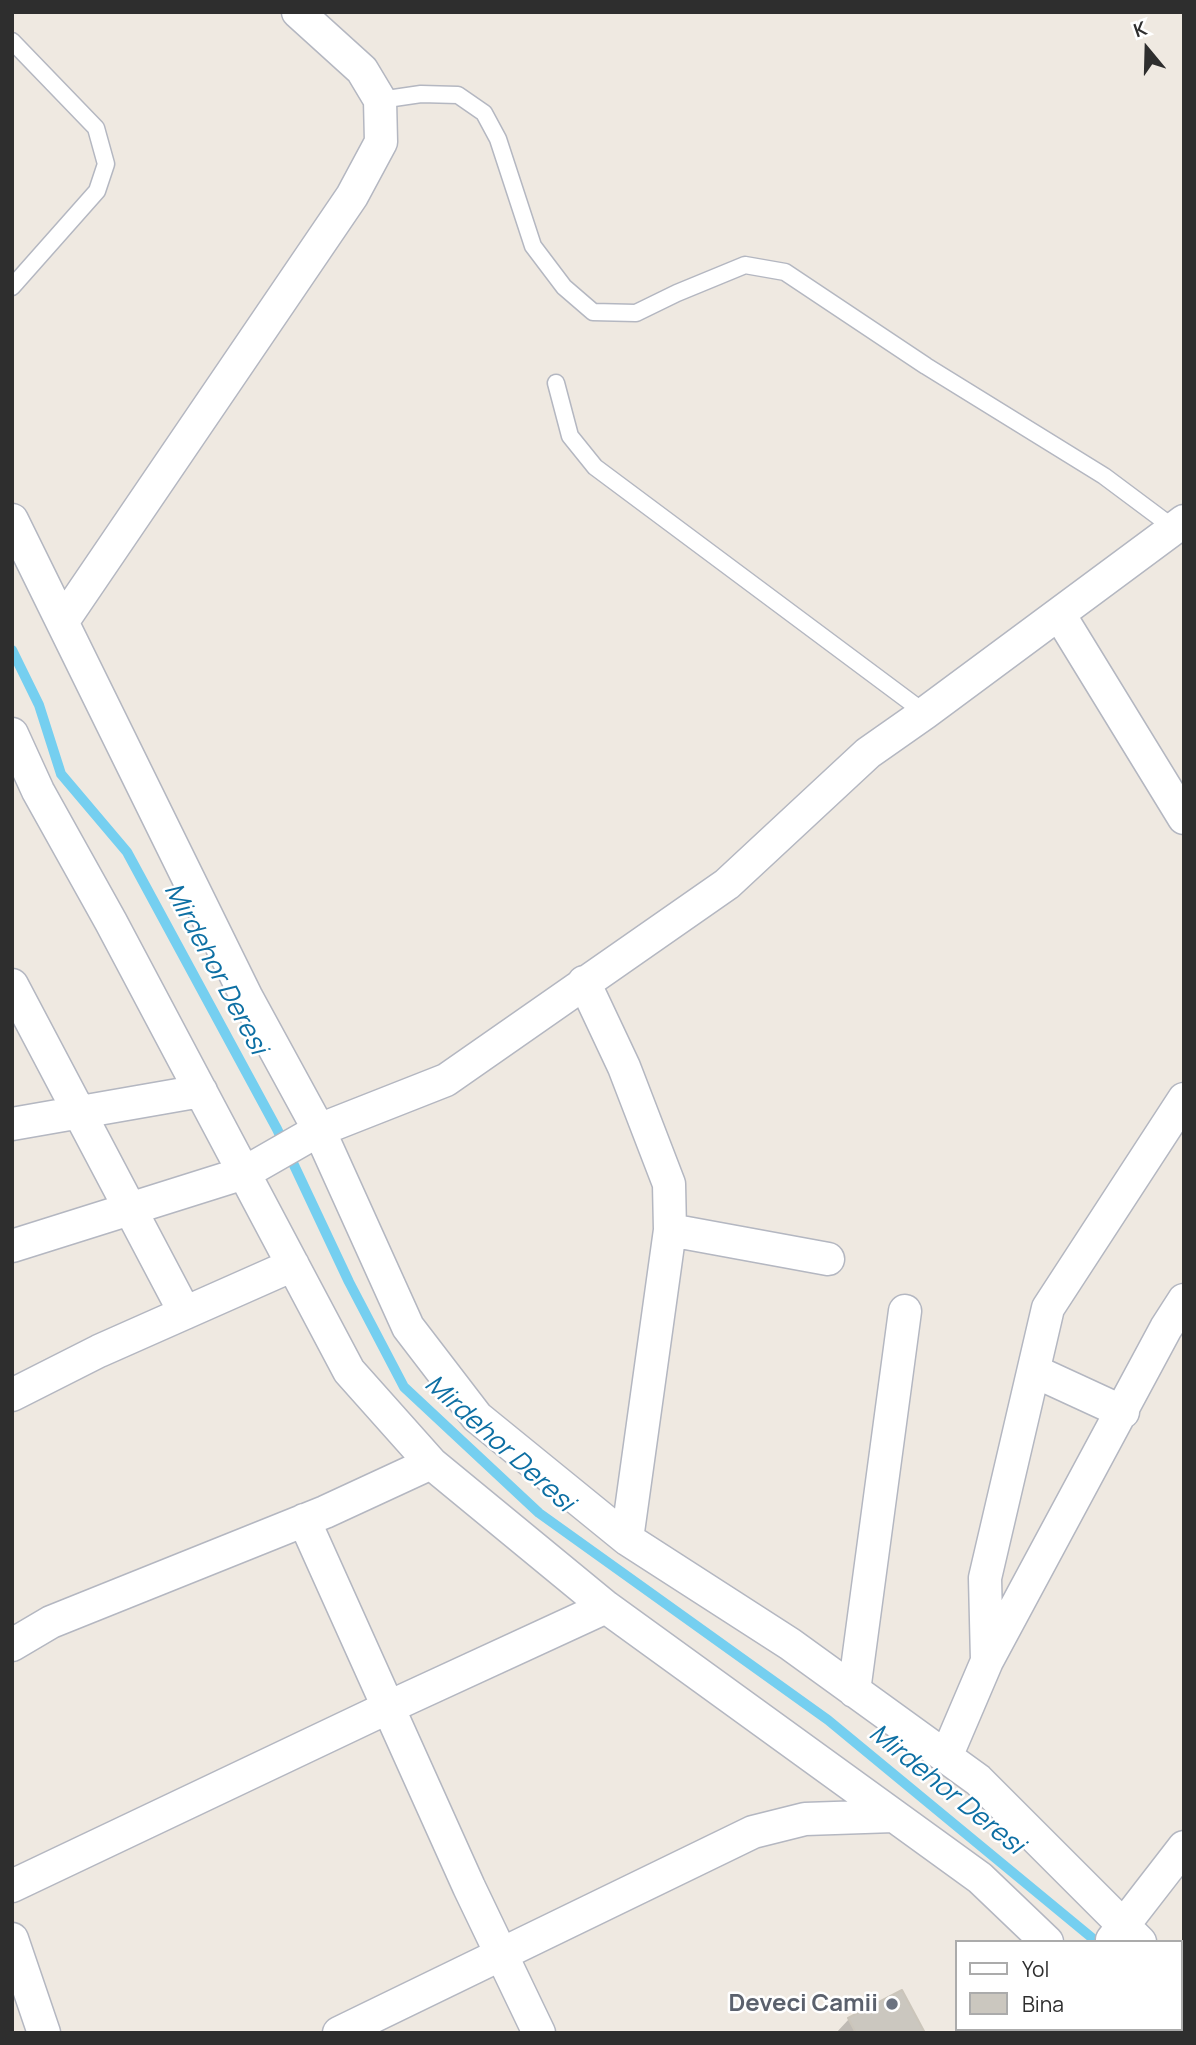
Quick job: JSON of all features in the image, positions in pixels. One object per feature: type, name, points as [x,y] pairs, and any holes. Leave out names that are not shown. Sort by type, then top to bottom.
[{"type":"street","points":[[64,621],[352,196],[381,142],[380,100],[362,70],[298,12]]},
{"type":"street","points":[[12,520],[64,621],[247,998],[319,1130],[408,1327],[477,1417],[627,1539],[790,1644],[978,1780],[1125,1937],[1184,1847]]},
{"type":"street","points":[[12,1246],[244,1173],[319,1130],[446,1080],[727,884],[868,753],[1179,525]]},
{"type":"street","points":[[1059,614],[1184,818]]},
{"type":"street","points":[[12,734],[38,791],[349,1371],[430,1463],[606,1607],[980,1878],[1045,1940]]},
{"type":"street","points":[[584,982],[624,1067],[670,1184],[670,1230],[627,1539]]},
{"type":"street","points":[[12,985],[185,1313]]},
{"type":"street","points":[[12,1124],[201,1091]]},
{"type":"street","points":[[987,1661],[985,1578],[1048,1308],[1184,1099]]},
{"type":"street","points":[[670,1230],[828,1259]]},
{"type":"street","points":[[12,1395],[99,1351],[293,1265]]},
{"type":"street","points":[[946,1757],[987,1661],[1166,1328],[1184,1300]]},
{"type":"street","points":[[854,1691],[905,1311]]},
{"type":"street","points":[[1034,1371],[1122,1412]]},
{"type":"street","points":[[12,1645],[51,1622],[304,1520],[430,1463]]},
{"type":"street","points":[[304,1520],[539,2033]]},
{"type":"street","points":[[12,1886],[388,1707],[606,1607]]},
{"type":"street","points":[[339,2033],[753,1832],[805,1819],[894,1816]]},
{"type":"street","points":[[12,1939],[44,2033]]},
{"type":"lane","points":[[12,41],[96,128],[106,164],[97,191],[12,287]]},
{"type":"lane","points":[[380,100],[421,94],[458,95],[484,113],[498,139],[533,246],[564,287],[593,312],[636,313],[745,265],[785,272],[926,366],[1179,525]]},
{"type":"lane","points":[[556,383],[570,436],[596,467],[925,713]]},
{"type":"building","name":"Deveci Camii","points":[[902,1990],[925,2033],[856,2033],[848,2018]]},
{"type":"waterway","name":"Mirdehor Deresi","points":[[12,650],[39,705],[61,774],[127,852],[277,1129],[349,1282],[404,1387],[539,1513],[828,1720],[1095,1940]]},
{"type":"place","name":"Deveci Camii","points":[[892,2004]]}]
